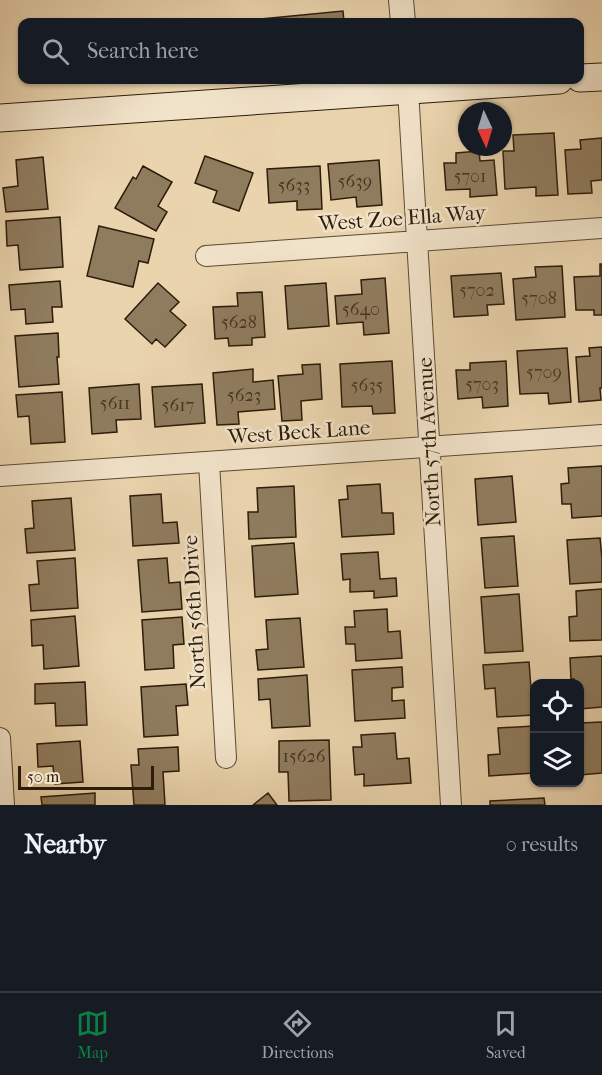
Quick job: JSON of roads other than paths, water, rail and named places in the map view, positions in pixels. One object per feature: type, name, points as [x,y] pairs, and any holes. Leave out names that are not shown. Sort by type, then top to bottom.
[{"type":"main road","points":[[584,78],[602,77]]},
{"type":"main road","points":[[0,118],[438,84]]},
{"type":"street","points":[[401,0],[403,18]]},
{"type":"street","name":"North 57th Avenue","points":[[407,85],[451,805]]},
{"type":"street","name":"West Zoe Ella Way","points":[[206,256],[602,228]]},
{"type":"street","name":"West Beck Lane","points":[[0,476],[602,435]]},
{"type":"street","name":"North 56th Drive","points":[[209,462],[226,758]]},
{"type":"street","points":[[0,738],[2,793]]}]
